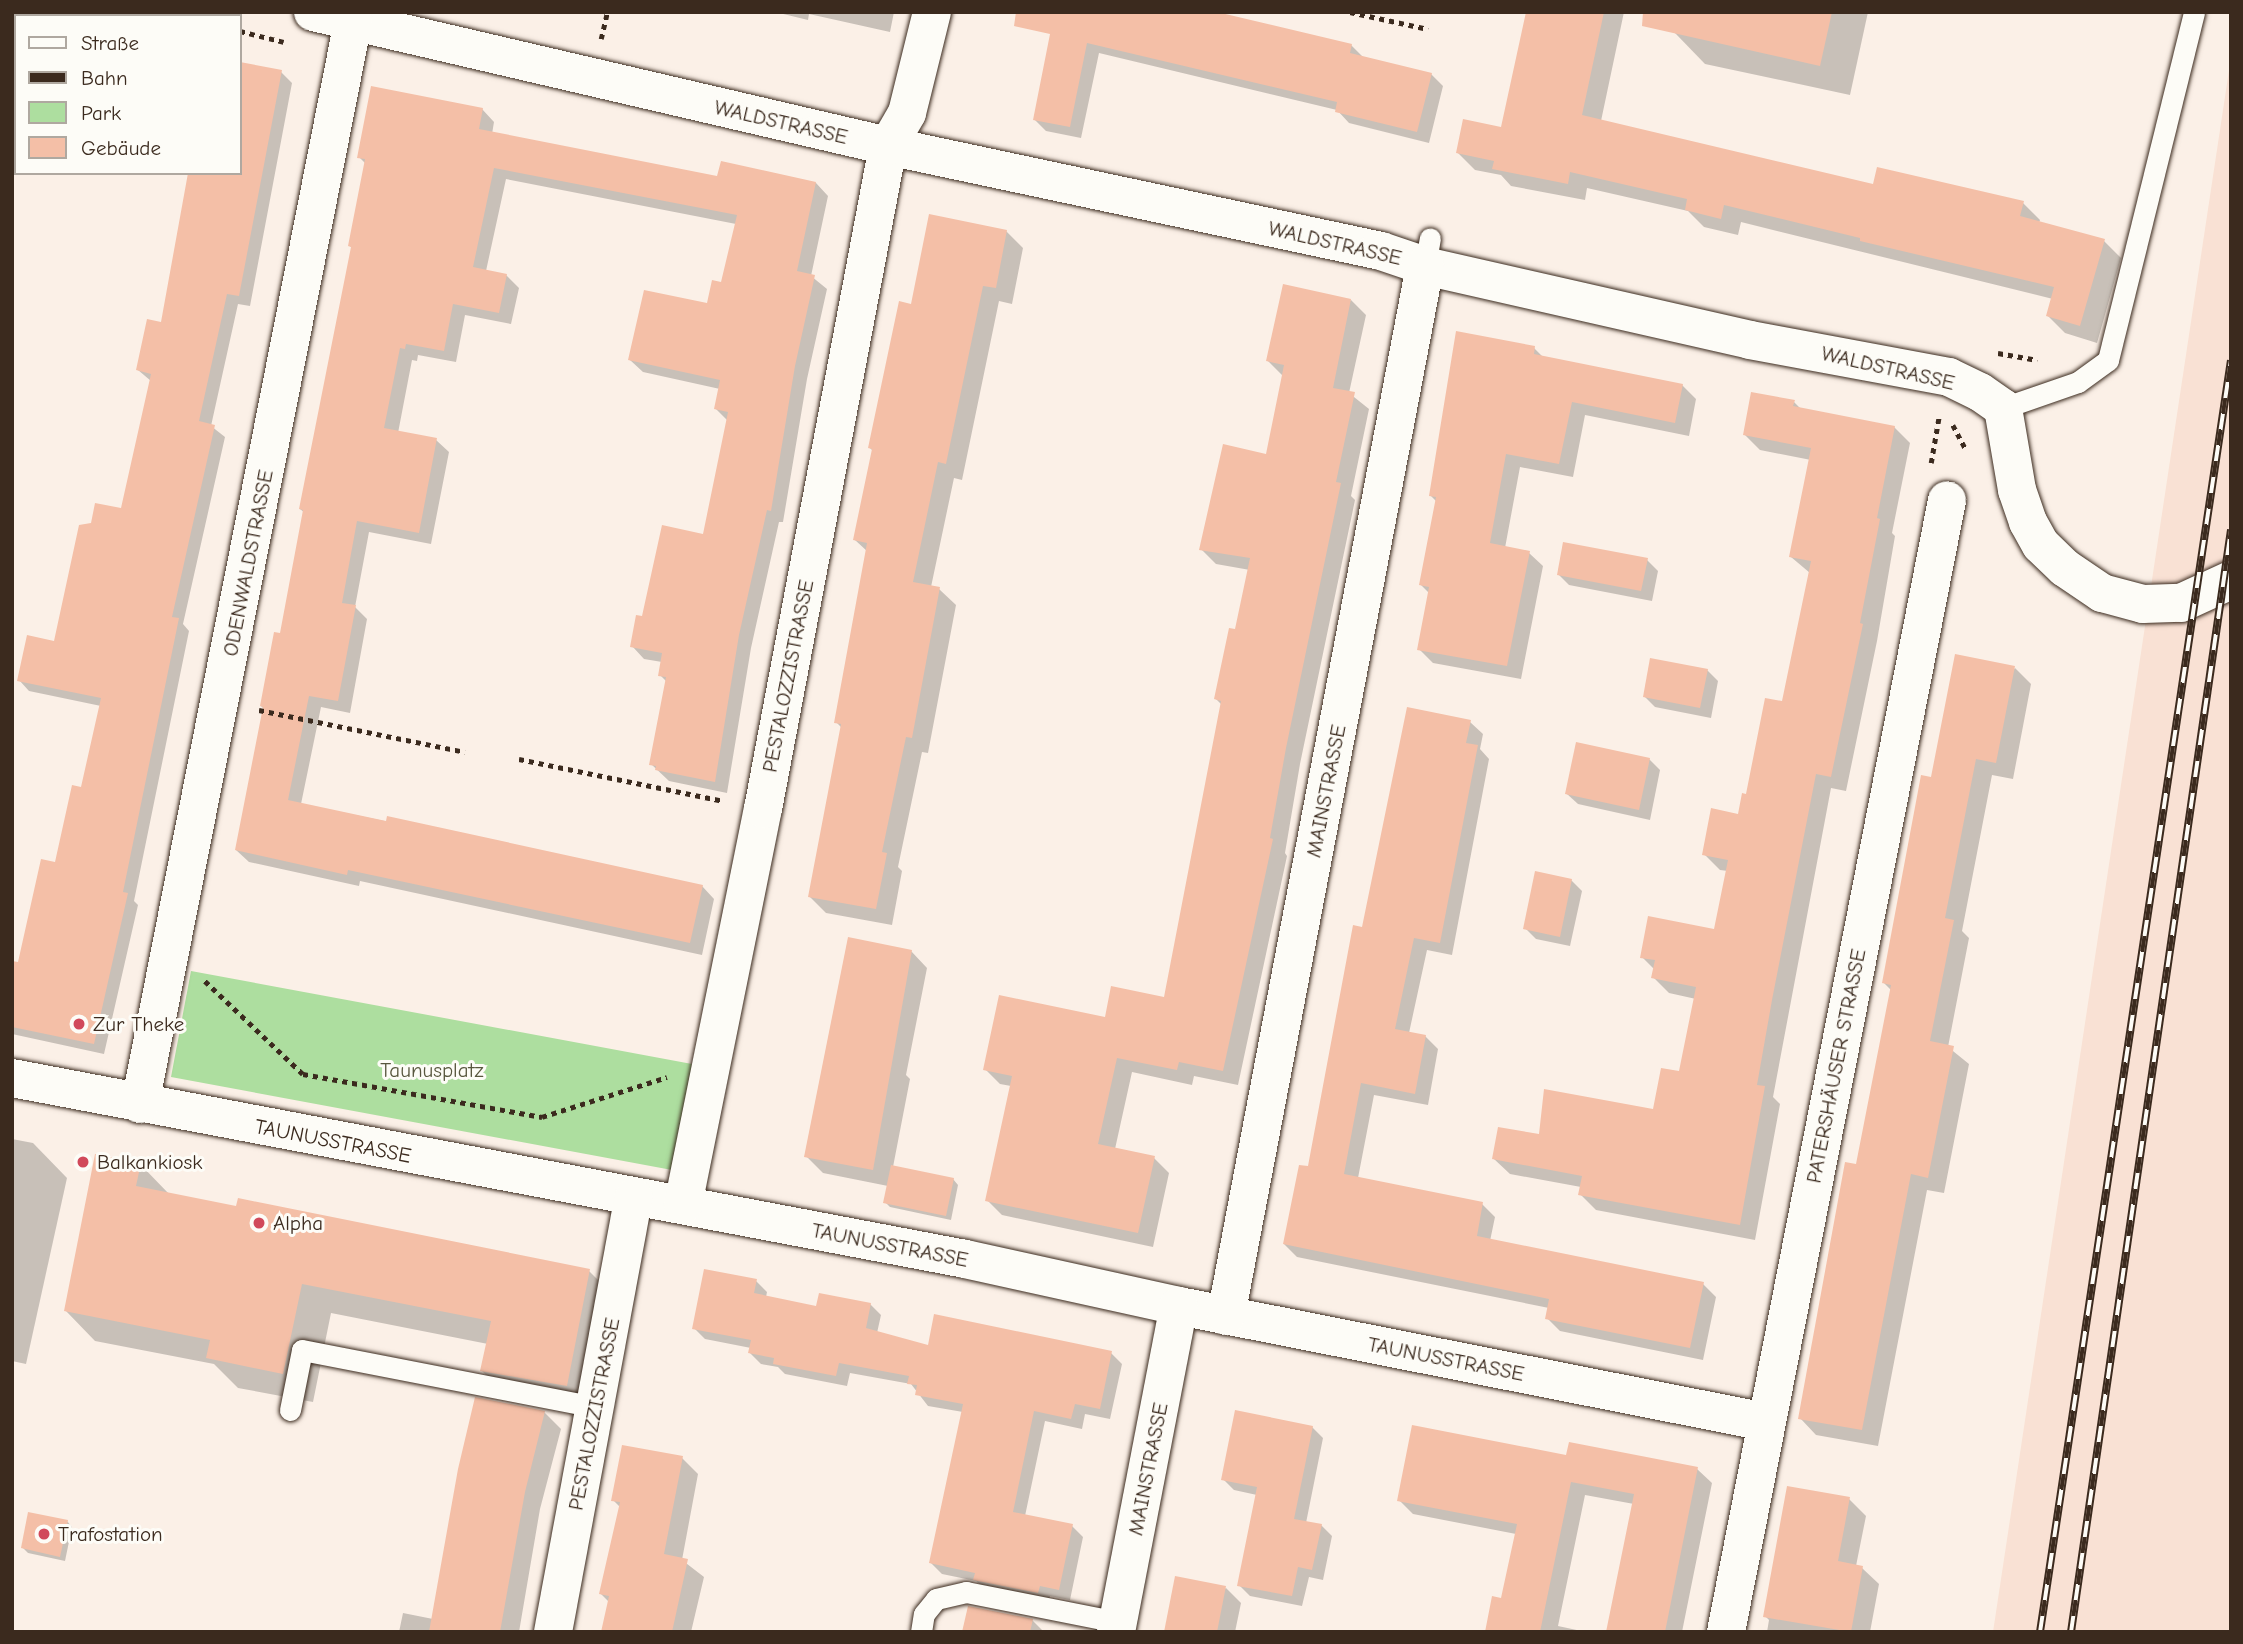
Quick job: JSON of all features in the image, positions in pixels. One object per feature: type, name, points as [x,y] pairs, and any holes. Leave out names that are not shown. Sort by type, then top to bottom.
[{"type":"street","name":"WALDSTRASSE","points":[[313,12],[888,146],[1381,251],[1427,252],[1750,340],[1949,377],[1980,392],[2003,408]]},
{"type":"street","name":"PESTALOZZISTRASSE","points":[[683,1205],[763,809],[888,146],[907,113],[932,12]]},
{"type":"street","name":"ODENWALDSTRASSE","points":[[141,1104],[353,21]]},
{"type":"street","name":"MAINSTRASSE","points":[[1226,1315],[1427,252]]},
{"type":"street","points":[[2003,408],[2017,490],[2028,522],[2041,545],[2065,568],[2102,593],[2143,604],[2181,603],[2231,580]]},
{"type":"street","name":"PATERSHÄUSER STRASSE","points":[[1726,1632],[1947,500]]},
{"type":"street","name":"TAUNUSSTRASSE","points":[[12,1078],[965,1259],[1179,1306],[1766,1422]]},
{"type":"street","name":"PESTALOZZISTRASSE","points":[[553,1632],[634,1197]]},
{"type":"street","name":"MAINSTRASSE","points":[[1117,1627],[1179,1306]]},
{"type":"lane","points":[[2003,408],[2078,382],[2108,360],[2194,12]]},
{"type":"lane","points":[[290,1410],[302,1350],[596,1407]]},
{"type":"lane","points":[[921,1632],[924,1614],[936,1599],[966,1592],[1117,1627]]},
{"type":"path","points":[[600,46],[607,12]]},
{"type":"path","points":[[1350,12],[1428,29]]},
{"type":"path","points":[[1935,431],[1938,422]]},
{"type":"path","points":[[220,702],[466,752]]},
{"type":"path","points":[[519,759],[763,809]]},
{"type":"path","points":[[173,950],[303,1074],[542,1117],[711,1063]]},
{"type":"shaded area","points":[[2231,57],[2231,1632],[1993,1632]]},
{"type":"green space","name":"Taunusplatz","points":[[191,971],[692,1064],[672,1170],[171,1077]]},
{"type":"building","points":[[1016,12],[1217,12],[1352,44],[1350,53],[1432,73],[1417,132],[1335,112],[1337,102],[1087,43],[1070,127],[1033,120],[1050,34],[1014,26]]},
{"type":"building","points":[[1526,12],[1604,12],[1582,115],[1873,184],[1877,167],[2024,201],[2020,216],[2105,239],[2080,326],[2046,316],[2054,287],[1860,241],[1860,238],[1724,205],[1721,219],[1685,210],[1687,199],[1570,172],[1568,184],[1492,169],[1494,161],[1456,153],[1463,119],[1501,127]]},
{"type":"building","points":[[1643,12],[1832,12],[1820,66],[1642,26]]},
{"type":"building","points":[[242,62],[282,70],[239,296],[227,294],[199,421],[215,425],[172,617],[179,618],[123,892],[128,893],[94,1044],[12,1027],[12,961],[18,962],[41,859],[55,862],[72,785],[81,787],[101,698],[17,681],[27,635],[54,641],[79,525],[91,523],[95,503],[121,508],[151,374],[136,370],[147,319],[161,322],[188,175],[242,175]]},
{"type":"building","points":[[371,86],[483,108],[479,129],[717,176],[721,161],[816,182],[797,271],[815,275],[795,366],[771,511],[767,510],[739,635],[715,782],[655,770],[656,766],[649,765],[666,677],[658,676],[662,653],[630,647],[636,615],[642,616],[662,525],[703,534],[728,412],[714,409],[720,380],[628,360],[644,290],[707,303],[712,280],[721,282],[737,215],[494,168],[473,267],[507,274],[499,313],[453,304],[444,351],[406,344],[405,349],[400,348],[384,428],[437,438],[419,533],[357,521],[342,603],[356,605],[338,701],[309,696],[288,800],[386,821],[387,816],[703,885],[690,943],[348,870],[347,875],[235,850],[263,707],[260,706],[274,632],[280,633],[303,510],[299,509],[351,247],[348,246],[365,159],[357,158]]},
{"type":"building","points":[[929,214],[1007,230],[996,288],[983,286],[946,464],[938,462],[913,582],[940,587],[912,738],[906,737],[882,852],[887,853],[876,909],[808,897],[841,724],[834,723],[867,543],[853,540],[872,449],[868,448],[899,301],[911,304]]},
{"type":"building","points":[[1283,284],[1351,299],[1333,388],[1355,392],[1336,482],[1341,483],[1286,748],[1270,838],[1273,839],[1223,1071],[1179,1062],[1177,1070],[1117,1058],[1098,1144],[1155,1156],[1138,1233],[985,1201],[1012,1076],[983,1070],[999,995],[1105,1017],[1111,986],[1164,997],[1221,701],[1214,699],[1229,628],[1235,629],[1250,558],[1199,550],[1223,444],[1266,454],[1284,365],[1266,361]]},
{"type":"building","points":[[1456,331],[1535,346],[1534,354],[1683,384],[1675,423],[1572,402],[1559,464],[1506,454],[1490,543],[1530,551],[1507,666],[1417,650],[1429,587],[1419,585],[1436,497],[1429,496]]},
{"type":"building","points":[[1751,392],[1795,400],[1793,406],[1895,426],[1860,623],[1863,624],[1831,777],[1816,774],[1772,1000],[1757,1085],[1765,1086],[1740,1225],[1578,1195],[1582,1176],[1492,1159],[1498,1127],[1539,1134],[1544,1089],[1653,1109],[1661,1068],[1679,1071],[1696,987],[1651,978],[1655,960],[1640,958],[1648,916],[1714,929],[1728,860],[1702,855],[1711,808],[1738,814],[1742,793],[1746,794],[1765,698],[1782,701],[1811,561],[1789,557],[1811,448],[1743,435]]},
{"type":"building","points":[[1563,542],[1648,558],[1641,591],[1557,575]]},
{"type":"building","points":[[1955,654],[2015,666],[1996,763],[1976,759],[1945,918],[1954,920],[1930,1041],[1954,1046],[1928,1178],[1911,1174],[1862,1430],[1798,1419],[1845,1162],[1856,1164],[1891,985],[1882,983],[1921,775],[1931,777]]},
{"type":"building","points":[[1650,658],[1708,669],[1700,708],[1643,697]]},
{"type":"building","points":[[1407,707],[1471,720],[1466,743],[1478,745],[1440,943],[1414,938],[1395,1029],[1426,1035],[1415,1094],[1361,1083],[1344,1174],[1483,1202],[1477,1236],[1704,1282],[1690,1348],[1545,1319],[1549,1299],[1283,1244],[1299,1165],[1308,1166],[1353,925],[1362,927]]},
{"type":"building","points":[[1576,742],[1650,758],[1639,810],[1565,794]]},
{"type":"building","points":[[1535,871],[1572,879],[1560,937],[1523,929]]},
{"type":"building","points":[[848,937],[912,950],[873,1170],[804,1157]]},
{"type":"building","points":[[95,1154],[141,1163],[136,1186],[236,1206],[238,1198],[590,1269],[567,1386],[480,1371],[491,1321],[302,1284],[283,1374],[206,1358],[210,1340],[64,1311]]},
{"type":"building","points":[[891,1165],[954,1178],[946,1216],[883,1203]]},
{"type":"building","points":[[704,1269],[757,1279],[754,1293],[816,1306],[819,1293],[871,1303],[866,1328],[928,1345],[934,1314],[1112,1351],[1100,1409],[1075,1404],[1071,1419],[1034,1411],[1013,1512],[1073,1524],[1059,1590],[1040,1586],[1038,1593],[973,1580],[975,1573],[929,1563],[963,1404],[915,1395],[917,1385],[907,1384],[909,1376],[839,1363],[836,1376],[773,1364],[774,1358],[748,1353],[751,1340],[692,1329]]},
{"type":"building","points":[[475,1397],[545,1411],[525,1492],[500,1632],[429,1632],[458,1469]]},
{"type":"building","points":[[1235,1410],[1313,1426],[1294,1519],[1322,1524],[1312,1570],[1298,1567],[1292,1596],[1237,1586],[1257,1487],[1221,1480]]},
{"type":"building","points":[[1412,1425],[1566,1455],[1569,1442],[1698,1467],[1665,1632],[1606,1632],[1634,1494],[1571,1482],[1540,1632],[1485,1632],[1492,1596],[1501,1598],[1517,1524],[1397,1501]]},
{"type":"building","points":[[622,1445],[683,1456],[664,1554],[688,1559],[672,1632],[601,1632],[609,1596],[599,1594],[620,1502],[611,1501]]},
{"type":"building","points":[[1787,1486],[1850,1497],[1838,1561],[1863,1566],[1851,1632],[1763,1617]]},
{"type":"building","name":"Trafostation","points":[[28,1512],[68,1520],[60,1557],[21,1548]]},
{"type":"building","points":[[1175,1576],[1226,1586],[1217,1632],[1164,1632]]},
{"type":"building","points":[[968,1606],[1033,1619],[1030,1632],[962,1632]]},
{"type":"railway","points":[[2040,1632],[2231,360]]},
{"type":"railway","points":[[2071,1632],[2231,530]]},
{"type":"place","name":"Zur Theke","points":[[79,1024]]},
{"type":"place","name":"Balkankiosk","points":[[83,1162]]},
{"type":"place","name":"Alpha","points":[[259,1223]]},
{"type":"place","name":"Trafostation","points":[[44,1534]]}]
